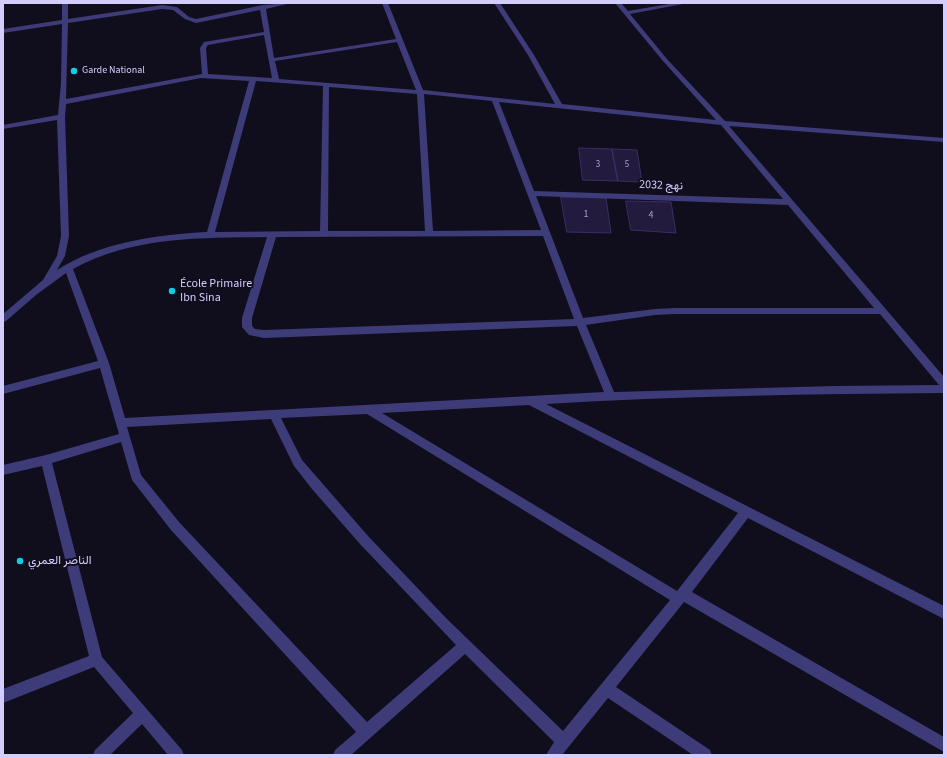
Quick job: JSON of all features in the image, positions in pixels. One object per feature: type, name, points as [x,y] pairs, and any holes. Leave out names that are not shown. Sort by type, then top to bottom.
[{"type":"street","points":[[45,283],[61,256],[66,236],[61,117],[63,102],[65,3]]},
{"type":"street","points":[[3,31],[162,7],[175,8],[187,18],[196,21],[288,3]]},
{"type":"street","points":[[385,3],[420,92],[429,234]]},
{"type":"street","points":[[497,3],[531,55],[560,107]]},
{"type":"street","points":[[618,3],[665,60],[723,123],[944,384]]},
{"type":"street","points":[[627,13],[685,3]]},
{"type":"street","points":[[263,7],[271,60],[276,80]]},
{"type":"street","points":[[205,76],[203,48],[206,43],[267,33]]},
{"type":"street","points":[[271,60],[400,40]]},
{"type":"street","points":[[63,102],[205,76],[254,78],[420,92],[723,123],[944,140]]},
{"type":"street","points":[[210,236],[254,78]]},
{"type":"street","points":[[324,234],[326,85]]},
{"type":"street","points":[[495,100],[580,322],[611,396]]},
{"type":"street","points":[[3,127],[61,117]]},
{"type":"street","name":"نهج 2032","points":[[531,193],[790,202]]},
{"type":"street","points":[[3,319],[45,283],[68,267],[109,250],[145,240],[210,236],[324,234],[546,234]]},
{"type":"street","points":[[272,235],[247,318],[247,327],[252,332],[280,334],[580,322],[682,310],[882,311]]},
{"type":"street","points":[[68,267],[104,363],[136,477],[144,489],[175,526],[366,732]]},
{"type":"street","points":[[3,390],[104,363]]},
{"type":"street","points":[[122,423],[611,396],[944,388]]},
{"type":"street","points":[[531,401],[944,613]]},
{"type":"street","points":[[369,410],[681,597],[944,744]]},
{"type":"street","points":[[274,415],[298,463],[364,540],[466,645],[564,742]]},
{"type":"street","points":[[3,470],[46,460],[124,437]]},
{"type":"street","points":[[46,460],[96,660],[177,755]]},
{"type":"street","points":[[553,755],[681,597],[747,511]]},
{"type":"street","points":[[340,755],[466,645]]},
{"type":"street","points":[[3,696],[96,660]]},
{"type":"street","points":[[607,689],[705,755]]},
{"type":"street","points":[[100,755],[142,714]]},
{"type":"building","points":[[579,148],[612,149],[618,181],[583,180]]},
{"type":"building","points":[[612,149],[637,150],[642,182],[618,181]]},
{"type":"building","points":[[561,197],[606,198],[611,233],[567,232]]},
{"type":"building","points":[[626,201],[671,202],[676,233],[631,230]]},
{"type":"place","name":"Garde National","points":[[74,71]]},
{"type":"place","name":"École Primaire Ibn Sina","points":[[172,291]]},
{"type":"place","name":"الناصر العمري","points":[[20,561]]}]
